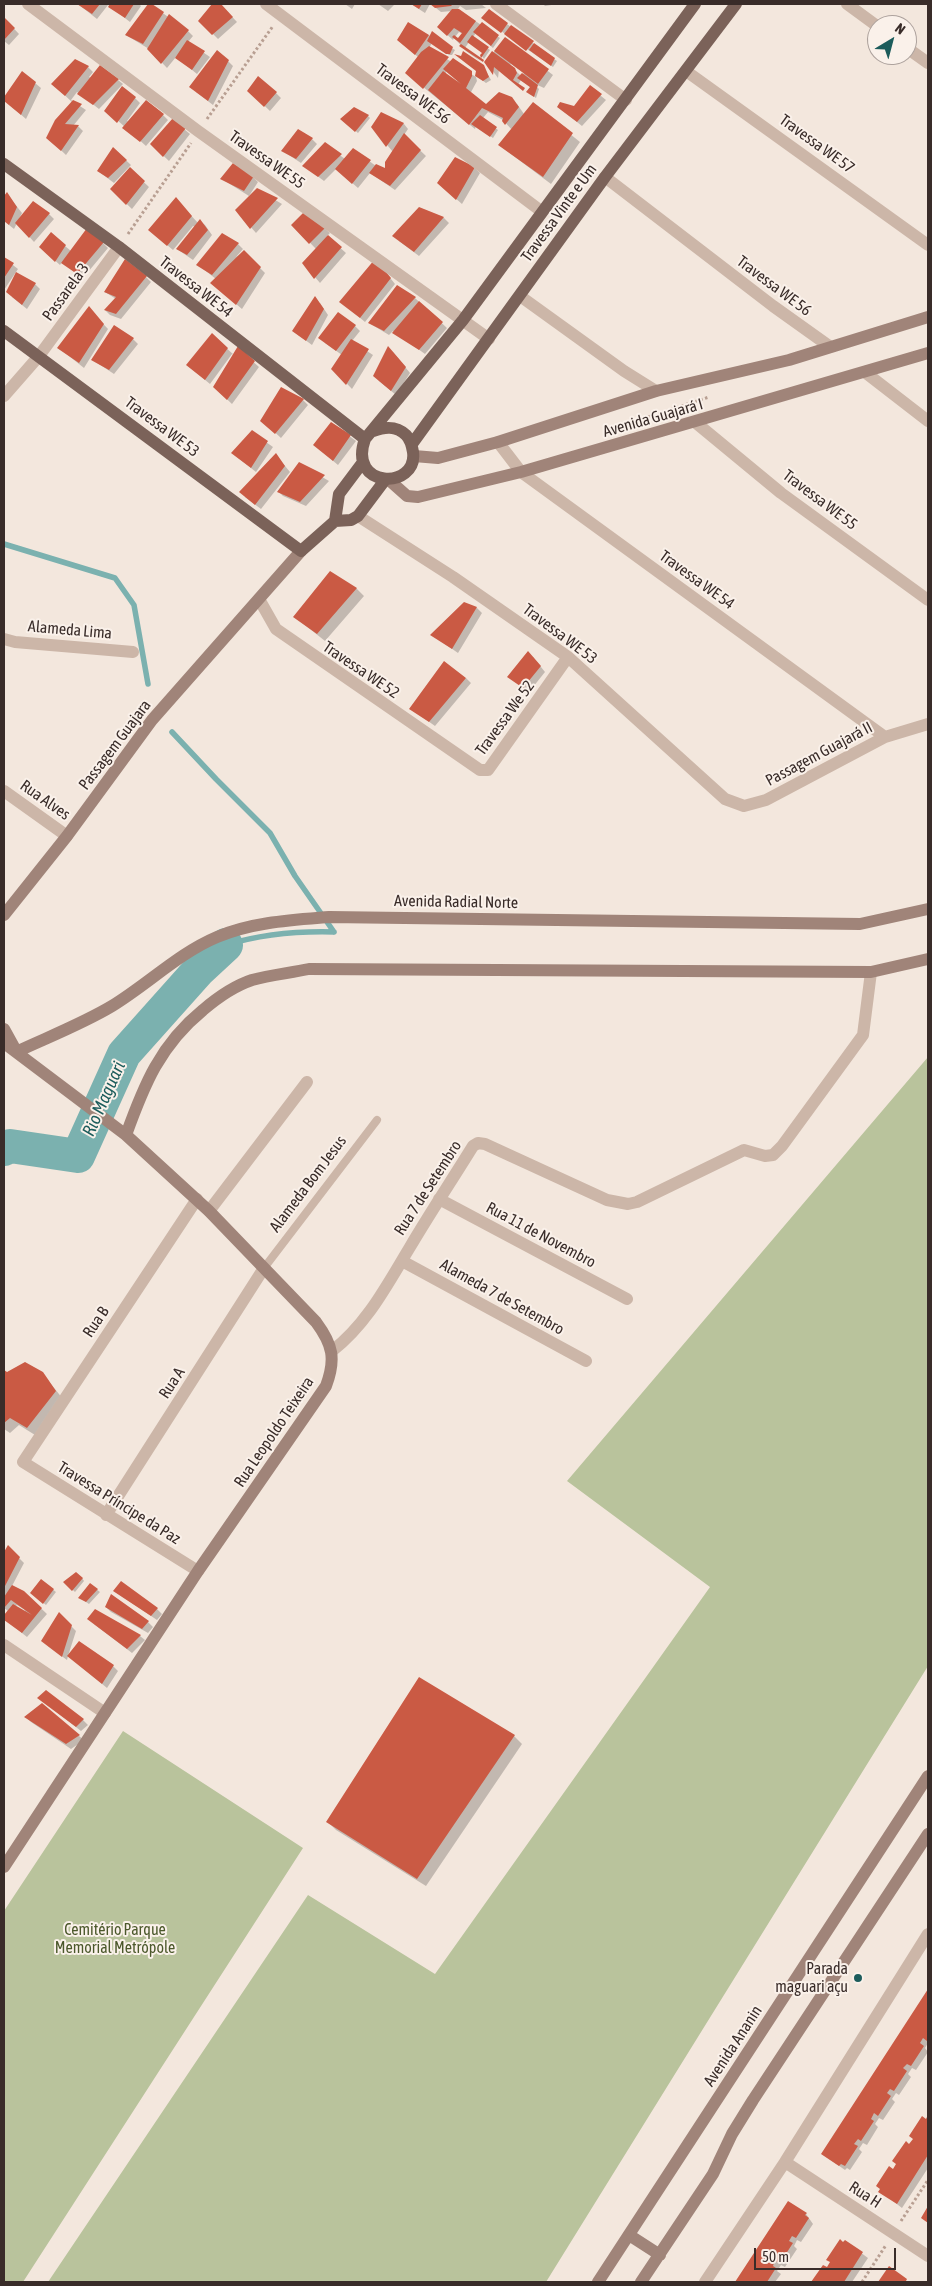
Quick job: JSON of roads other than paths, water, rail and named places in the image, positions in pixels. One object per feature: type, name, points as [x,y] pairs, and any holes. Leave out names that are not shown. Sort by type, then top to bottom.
[{"type":"main road","name":"Travessa Vinte e Um","points":[[369,435],[463,320],[541,211],[626,100],[695,4]]},
{"type":"main road","name":"Travessa Vinte e Um","points":[[413,450],[489,339],[605,177],[736,4]]},
{"type":"main road","name":"Travessa WE 54","points":[[4,164],[119,247],[369,435]]},
{"type":"main road","name":"Avenida Guajará I","points":[[413,450],[438,458],[498,442],[656,391],[789,360],[829,346],[928,317]]},
{"type":"main road","name":"Travessa WE 53","points":[[4,331],[301,551]]},
{"type":"main road","name":"Avenida Guajará I","points":[[387,480],[407,496],[418,497],[521,472],[928,353]]},
{"type":"main road","points":[[384,428],[395,428],[405,434],[413,450],[410,468],[401,476],[387,480],[376,477],[368,471],[363,462],[361,450],[369,435],[384,428]]},
{"type":"main road","points":[[335,522],[339,494],[363,462]]},
{"type":"main road","points":[[301,551],[335,522],[350,520],[358,516],[387,480]]},
{"type":"main road","name":"Passagem Guajara","points":[[4,915],[67,836],[152,720],[301,551]]},
{"type":"main road","name":"Avenida Radial Norte","points":[[16,1052],[110,1007],[143,986],[191,949],[219,936],[243,928],[290,920],[329,917],[860,924],[928,909]]},
{"type":"main road","points":[[126,1135],[141,1094],[160,1055],[184,1026],[218,997],[252,981],[309,969],[871,972],[928,959]]},
{"type":"main road","points":[[4,1029],[16,1052]]},
{"type":"main road","points":[[4,1043],[112,1127],[126,1135],[209,1211],[316,1322],[326,1335],[332,1351]]},
{"type":"main road","name":"Rua Leopoldo Teixeira","points":[[4,1867],[198,1571],[326,1386],[332,1370],[332,1351]]},
{"type":"main road","name":"Avenida Ananin","points":[[598,2282],[928,1776]]},
{"type":"main road","points":[[641,2282],[712,2174],[732,2134],[753,2100],[928,1834]]},
{"type":"main road","points":[[629,2235],[660,2255]]},
{"type":"street","name":"Travessa WE 55","points":[[28,4],[198,131],[489,339]]},
{"type":"street","name":"Travessa WE 56","points":[[266,4],[541,211]]},
{"type":"street","points":[[496,4],[626,100]]},
{"type":"street","points":[[847,4],[867,19]]},
{"type":"street","points":[[917,55],[928,63]]},
{"type":"street","name":"Travessa WE 57","points":[[686,71],[928,245]]},
{"type":"street","name":"Travessa WE 56","points":[[605,177],[773,306],[829,346]]},
{"type":"street","name":"Passarela 3","points":[[4,396],[39,356],[119,247]]},
{"type":"street","points":[[520,296],[624,371],[656,391]]},
{"type":"street","points":[[866,372],[928,420]]},
{"type":"street","name":"Travessa WE 55","points":[[695,422],[781,493],[928,600]]},
{"type":"street","name":"Travessa WE 54","points":[[498,442],[521,472],[885,737]]},
{"type":"street","name":"Travessa WE 53","points":[[358,516],[453,577],[568,657],[725,799]]},
{"type":"street","name":"Travessa WE 52","points":[[259,600],[276,630],[458,755]]},
{"type":"street","name":"Alameda Lima","points":[[4,639],[15,642],[133,652]]},
{"type":"street","name":"Travessa We 52","points":[[458,755],[480,770],[488,770],[568,657]]},
{"type":"street","name":"Passagem Guajará II","points":[[725,799],[744,806],[766,800],[885,737],[928,724]]},
{"type":"street","name":"Rua Alves","points":[[4,791],[67,836]]},
{"type":"street","name":"Rua 7 de Setembro","points":[[332,1351],[349,1338],[365,1319],[473,1146],[478,1143],[485,1144],[606,1200],[628,1204],[637,1202],[744,1150],[765,1156],[773,1155],[782,1146],[862,1035],[871,972]]},
{"type":"street","points":[[209,1211],[307,1082]]},
{"type":"street","name":"Rua 11 de Novembro","points":[[439,1199],[627,1299]]},
{"type":"street","name":"Rua B","points":[[23,1462],[197,1200]]},
{"type":"street","name":"Alameda 7 de Setembro","points":[[402,1261],[586,1361]]},
{"type":"street","name":"Rua A","points":[[106,1515],[264,1268]]},
{"type":"street","name":"Travessa Príncipe da Paz","points":[[23,1462],[198,1571]]},
{"type":"street","points":[[4,1645],[105,1713]]},
{"type":"street","points":[[705,2282],[785,2162],[928,1934]]},
{"type":"street","name":"Rua H","points":[[785,2162],[928,2256]]},
{"type":"lane","name":"Alameda Bom Jesus","points":[[264,1268],[377,1120]]},
{"type":"waterway","points":[[4,544],[115,578],[134,605],[148,684]]},
{"type":"waterway","points":[[172,732],[270,833],[295,876],[334,932]]},
{"type":"waterway","points":[[226,945],[280,934],[334,932]]},
{"type":"waterway","name":"Rio Maguari","points":[[4,1149],[10,1146],[78,1156],[124,1054],[199,970],[226,945]]},
{"type":"place","name":"Parada maguari açu","points":[[858,1978]]},
{"type":"park label","name":"Cemitério Parque Memorial Metrópole","points":[[115,1939]]}]
